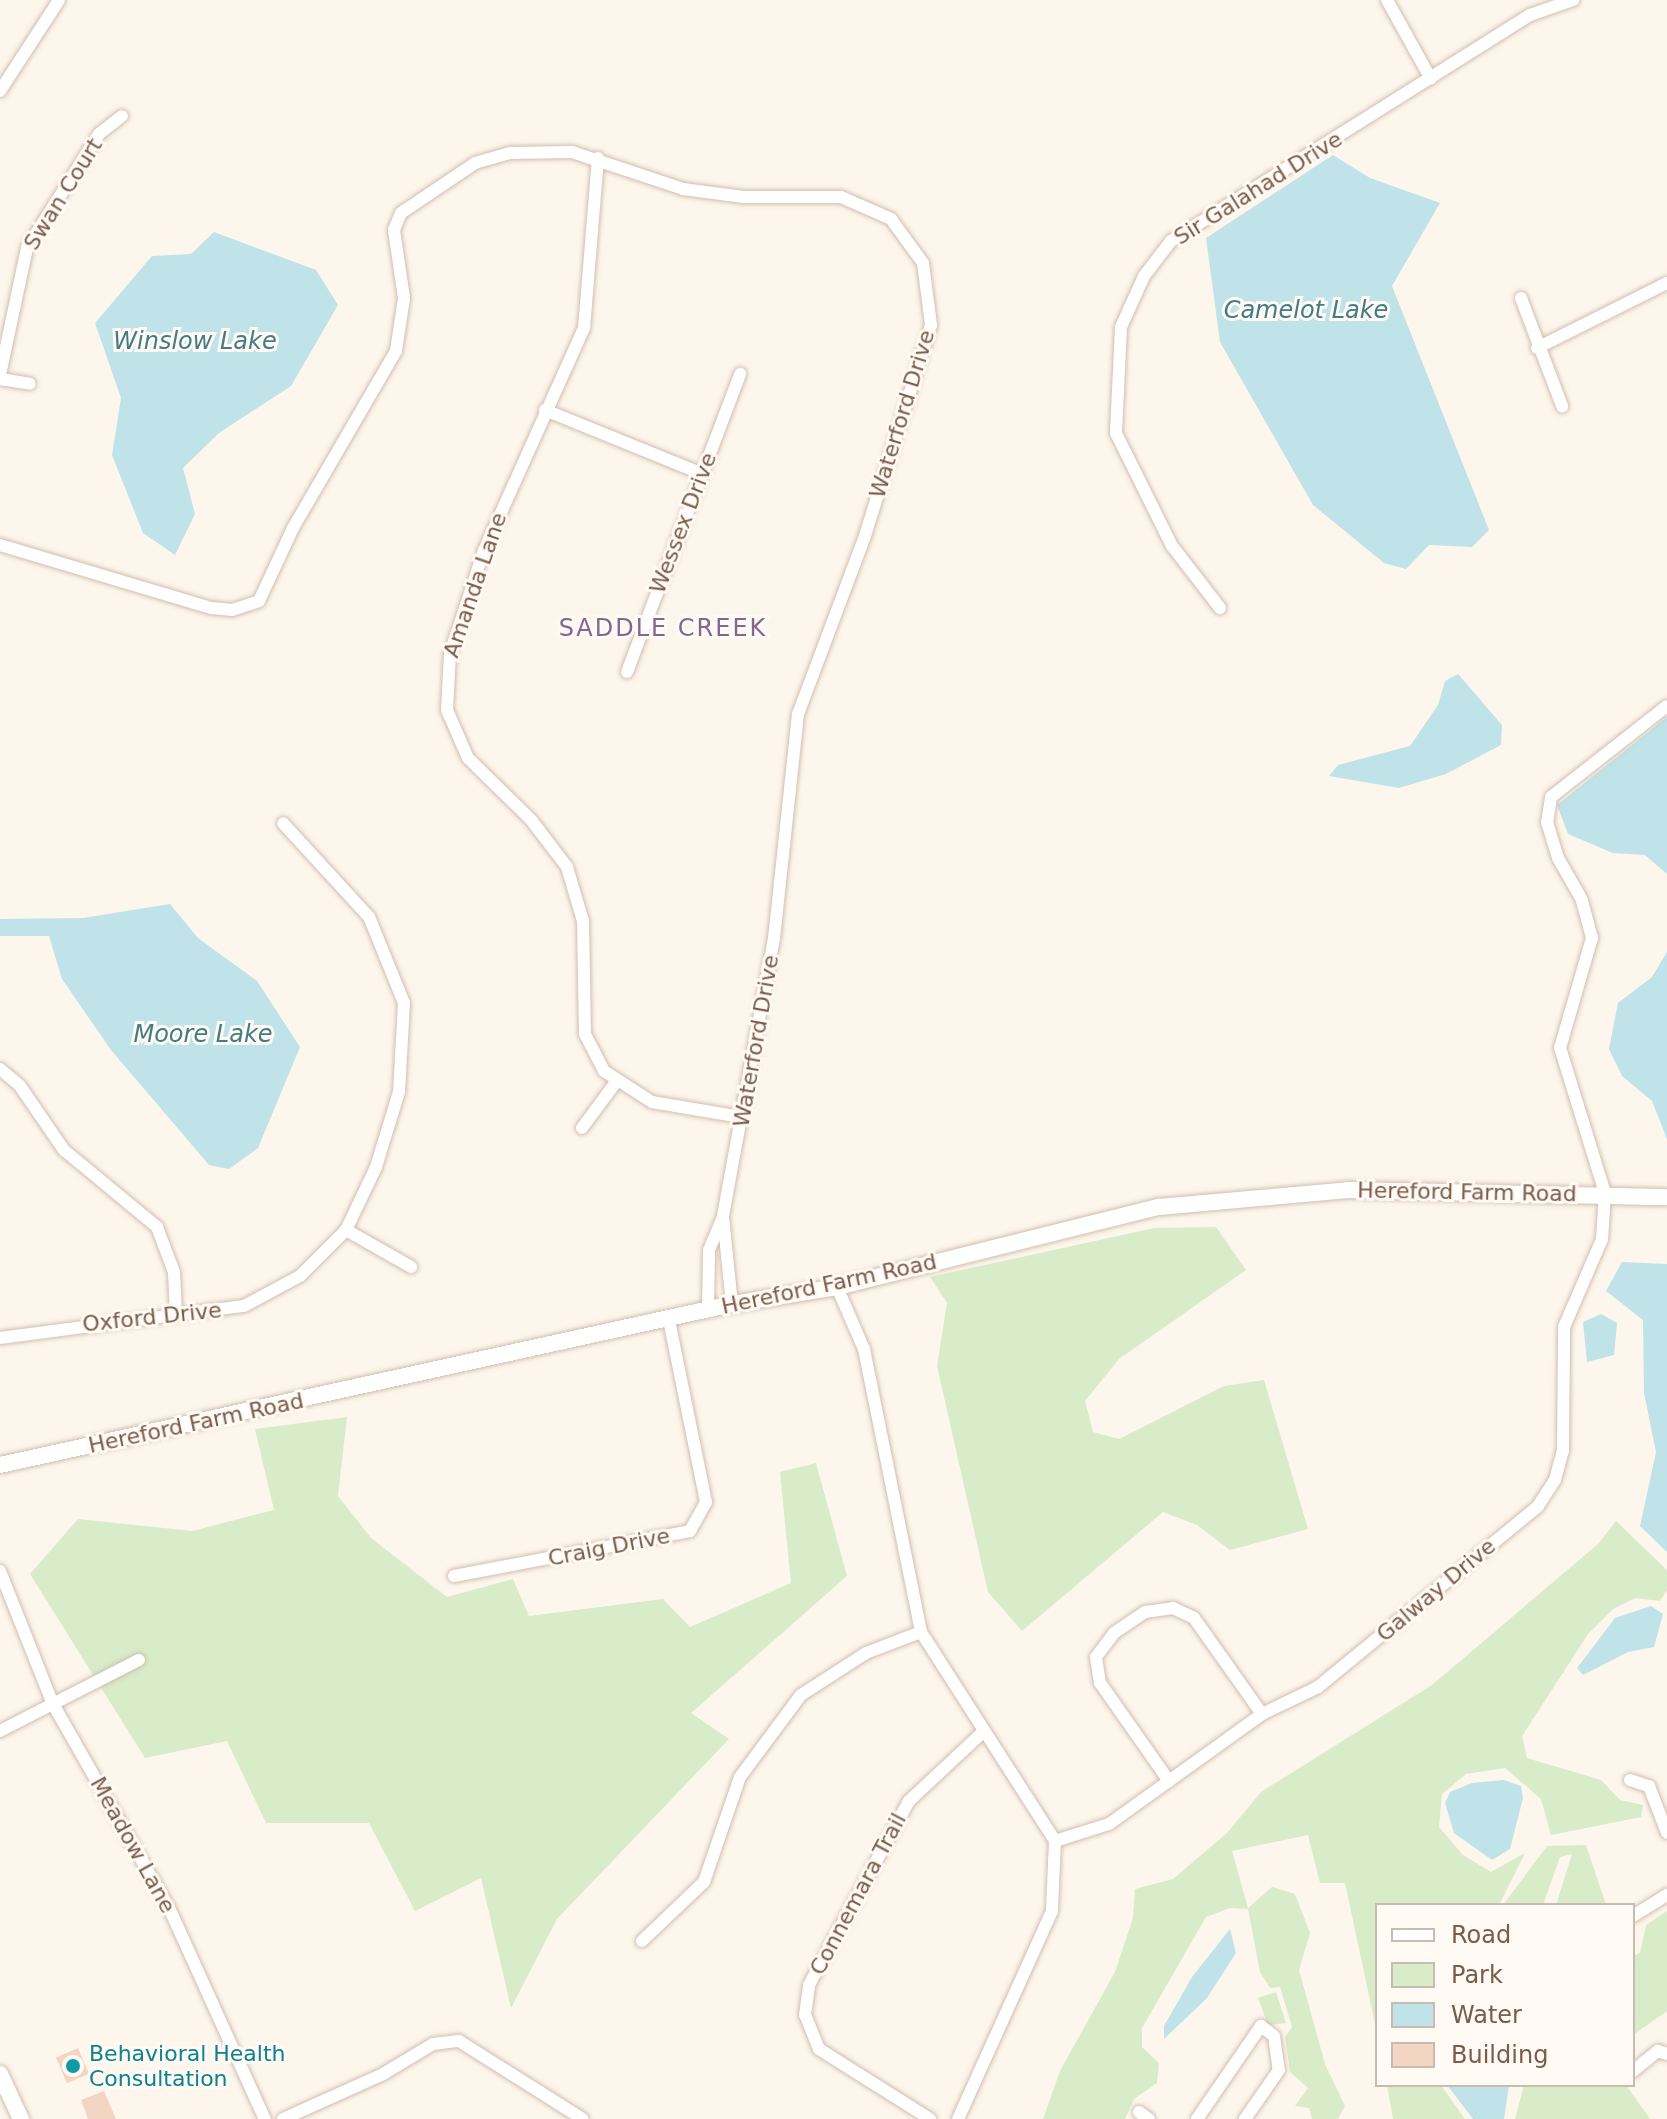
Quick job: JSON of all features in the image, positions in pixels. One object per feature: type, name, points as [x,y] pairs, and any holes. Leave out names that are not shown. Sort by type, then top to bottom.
[{"type":"street","points":[[0,91],[59,0]]},
{"type":"street","points":[[1387,0],[1431,79]]},
{"type":"street","name":"Sir Galahad Drive","points":[[1220,608],[1172,546],[1116,433],[1121,327],[1144,276],[1171,241],[1530,15],[1573,0]]},
{"type":"street","name":"Swan Court","points":[[0,377],[27,248],[99,134],[122,116]]},
{"type":"street","name":"Waterford Drive","points":[[0,545],[212,608],[232,610],[259,601],[293,528],[396,351],[404,298],[394,230],[401,213],[475,163],[541,151],[598,158],[715,196],[829,196],[868,204],[907,237],[931,293],[921,361],[865,536],[798,714],[774,938],[723,1217],[709,1250],[708,1310]]},
{"type":"street","name":"Amanda Lane","points":[[598,158],[592,295],[584,328],[545,410],[458,624],[445,685],[447,710],[468,758],[541,832],[567,867],[583,921],[585,1034],[616,1082],[652,1102],[741,1117]]},
{"type":"street","points":[[1537,348],[1667,283]]},
{"type":"street","points":[[1521,298],[1537,348],[1562,406]]},
{"type":"street","name":"Wessex Drive","points":[[627,672],[740,374]]},
{"type":"street","points":[[0,377],[30,384]]},
{"type":"street","points":[[545,410],[700,473]]},
{"type":"street","points":[[1605,1193],[1560,1048],[1592,938],[1582,900],[1558,858],[1547,823],[1551,797],[1667,706]]},
{"type":"street","name":"Oxford Drive","points":[[0,1338],[176,1315],[214,1313],[274,1294],[346,1230],[376,1167],[399,1092],[404,1003],[369,917],[283,823]]},
{"type":"street","points":[[0,1069],[20,1086],[64,1150],[157,1227],[174,1272],[176,1315]]},
{"type":"street","points":[[582,1128],[616,1082]]},
{"type":"street","name":"Hereford Farm Road","points":[[0,1465],[732,1304],[837,1287],[1159,1207],[1348,1190],[1605,1193],[1667,1197]]},
{"type":"street","name":"Galway Drive","points":[[1055,1841],[1109,1824],[1262,1714],[1318,1687],[1538,1506],[1563,1451],[1564,1327],[1602,1239],[1605,1193]]},
{"type":"street","name":"Waterford Drive","points":[[723,1217],[732,1304]]},
{"type":"street","points":[[346,1230],[411,1267]]},
{"type":"street","points":[[709,1250],[725,1252]]},
{"type":"street","points":[[837,1287],[864,1349],[921,1632],[982,1733],[1055,1841],[1052,1911],[1014,2009],[958,2119]]},
{"type":"street","name":"Craig Drive","points":[[454,1576],[690,1531],[706,1502],[669,1320]]},
{"type":"street","name":"Meadow Lane","points":[[0,1571],[53,1704],[170,1910],[265,2119]]},
{"type":"street","points":[[1169,1781],[1100,1683],[1096,1657],[1114,1633],[1145,1612],[1173,1608],[1194,1618],[1262,1714]]},
{"type":"street","points":[[642,1941],[704,1882],[740,1777],[801,1695],[866,1653],[921,1632]]},
{"type":"street","points":[[0,1731],[139,1660]]},
{"type":"street","name":"Connemara Trail","points":[[930,2119],[819,2049],[805,2015],[809,1985],[909,1801],[982,1733]]},
{"type":"street","points":[[1630,1780],[1649,1786],[1667,1833]]},
{"type":"street","points":[[1635,1915],[1667,1895]]},
{"type":"street","points":[[1197,2119],[1261,2026],[1274,2036],[1279,2070],[1245,2119]]},
{"type":"street","points":[[283,2119],[383,2074],[433,2044],[459,2041],[583,2119]]},
{"type":"street","points":[[1635,2069],[1658,2051],[1667,2054]]},
{"type":"street","points":[[0,2074],[21,2119]]},
{"type":"green space","points":[[1216,1227],[1246,1270],[1119,1359],[1085,1401],[1093,1432],[1119,1439],[1224,1386],[1264,1380],[1308,1529],[1230,1550],[1197,1525],[1163,1512],[1022,1631],[988,1592],[937,1366],[947,1303],[930,1277],[1154,1228]]},
{"type":"green space","points":[[347,1417],[338,1496],[371,1538],[447,1597],[513,1579],[529,1616],[663,1599],[690,1627],[791,1583],[780,1472],[816,1463],[847,1576],[691,1713],[729,1739],[557,1919],[511,2008],[481,1878],[415,1911],[369,1823],[266,1823],[227,1741],[145,1758],[30,1574],[78,1519],[192,1531],[274,1510],[255,1429]]},
{"type":"green space","points":[[1616,1521],[1667,1570],[1667,1590],[1660,1601],[1635,1598],[1613,1609],[1588,1634],[1522,1736],[1527,1758],[1601,1780],[1620,1800],[1643,1805],[1641,1817],[1551,1835],[1541,1799],[1505,1768],[1466,1774],[1442,1794],[1439,1827],[1463,1855],[1491,1872],[1525,1853],[1500,1903],[1375,1903],[1375,2024],[1345,1883],[1320,1883],[1308,1835],[1232,1851],[1248,1908],[1272,1887],[1295,1894],[1310,1933],[1299,1970],[1325,2064],[1345,2106],[1338,2119],[1312,2119],[1309,2108],[1295,2106],[1308,2088],[1290,2072],[1285,2037],[1292,2027],[1280,1987],[1270,1988],[1260,1972],[1248,1909],[1230,1908],[1206,1917],[1142,2028],[1142,2047],[1159,2063],[1157,2083],[1134,2099],[1125,2119],[1043,2119],[1060,2071],[1115,1972],[1133,1918],[1135,1889],[1173,1879],[1227,1833],[1261,1792],[1432,1685],[1598,1544]]},
{"type":"green space","points":[[1586,1845],[1605,1903],[1557,1903],[1572,1854],[1560,1857],[1544,1903],[1504,1903],[1547,1846]]},
{"type":"green space","points":[[1667,1911],[1667,2011],[1635,2034],[1635,1955],[1640,1953],[1646,1925]]},
{"type":"green space","points":[[1276,1992],[1286,2023],[1268,2025],[1258,1998]]},
{"type":"green space","points":[[1387,2087],[1442,2087],[1465,2119],[1393,2119]]},
{"type":"green space","points":[[1523,2087],[1627,2087],[1650,2119],[1515,2119]]},
{"type":"water","name":"Camelot Lake","points":[[1333,155],[1370,178],[1440,203],[1392,286],[1489,530],[1472,547],[1429,545],[1406,569],[1384,563],[1313,505],[1220,342],[1206,238]]},
{"type":"water","name":"Winslow Lake","points":[[214,232],[316,270],[338,305],[291,386],[219,433],[183,468],[195,514],[175,555],[143,533],[112,455],[121,398],[95,323],[152,256],[191,254]]},
{"type":"water","points":[[1458,674],[1502,725],[1501,745],[1446,774],[1399,788],[1329,776],[1338,765],[1410,746],[1438,705],[1445,681]]},
{"type":"water","points":[[1667,717],[1667,874],[1645,855],[1613,853],[1568,834],[1557,805]]},
{"type":"water","name":"Moore Lake","points":[[170,904],[198,938],[257,981],[300,1047],[258,1148],[229,1169],[209,1165],[111,1050],[62,979],[49,936],[0,936],[0,919],[83,918]]},
{"type":"water","points":[[1667,952],[1667,1139],[1652,1101],[1622,1076],[1609,1049],[1618,1003],[1652,977]]},
{"type":"water","points":[[1622,1262],[1667,1264],[1667,1552],[1640,1526],[1656,1452],[1644,1393],[1643,1320],[1606,1291]]},
{"type":"water","points":[[1601,1314],[1617,1323],[1614,1355],[1587,1362],[1583,1322]]},
{"type":"water","points":[[1651,1606],[1663,1614],[1654,1647],[1628,1652],[1583,1675],[1577,1668],[1615,1618]]},
{"type":"water","points":[[1504,1780],[1521,1786],[1523,1798],[1510,1849],[1492,1860],[1454,1833],[1445,1803],[1450,1792],[1472,1783]]},
{"type":"water","points":[[1230,1929],[1236,1953],[1207,1998],[1164,2039],[1164,2026],[1192,1977]]},
{"type":"water","points":[[1449,2087],[1509,2087],[1504,2119],[1473,2119]]},
{"type":"building","name":"Behavioral Health Consultation","points":[[78,2048],[89,2074],[67,2083],[56,2057]]},
{"type":"building","points":[[104,2091],[116,2119],[88,2119],[81,2100]]},
{"type":"place","name":"Behavioral Health Consultation","points":[[73,2066]]},
{"type":"district","name":"SADDLE CREEK","points":[[663,629]]}]
